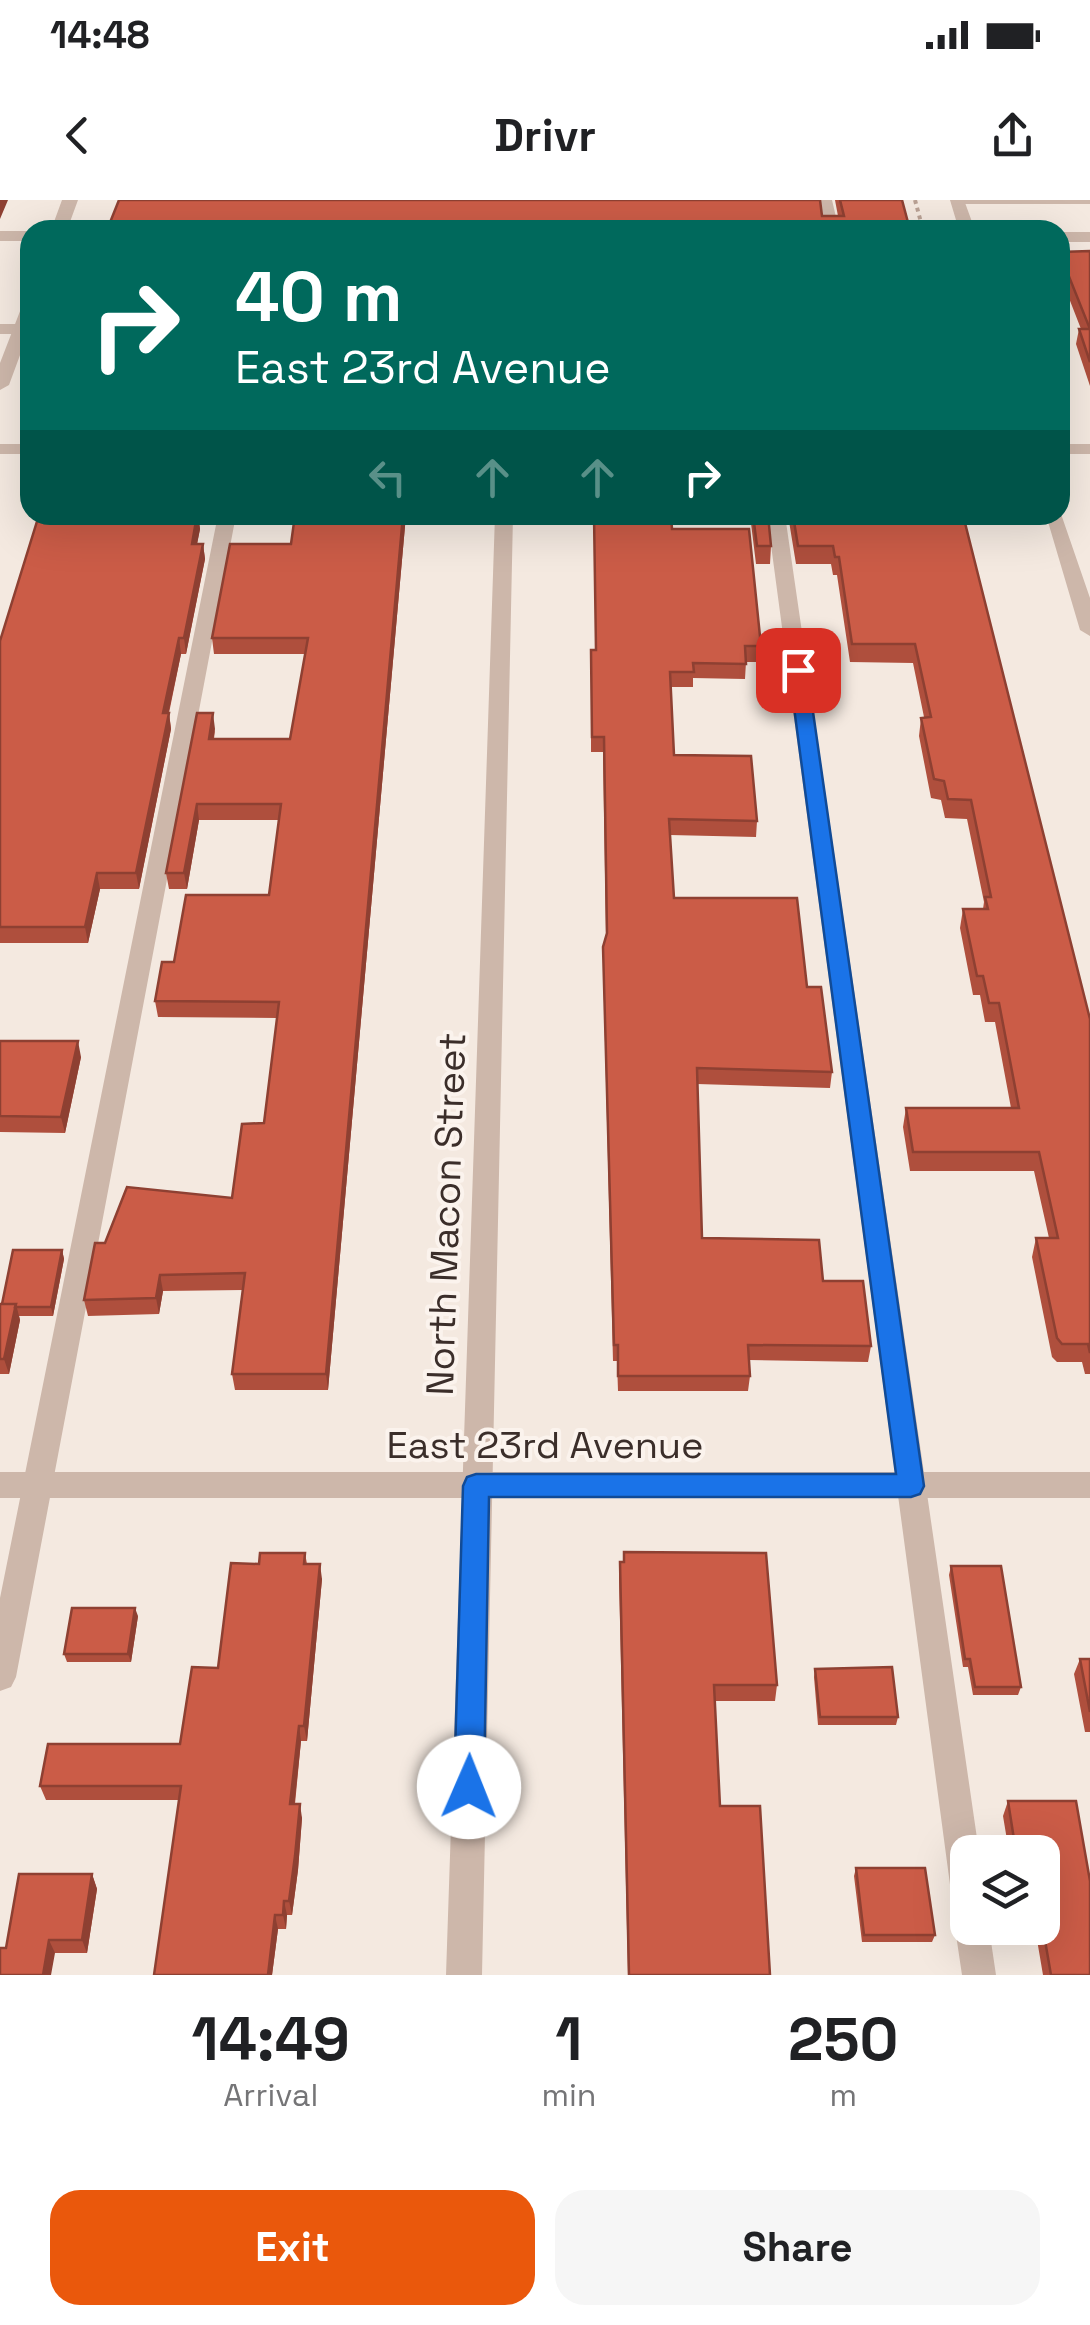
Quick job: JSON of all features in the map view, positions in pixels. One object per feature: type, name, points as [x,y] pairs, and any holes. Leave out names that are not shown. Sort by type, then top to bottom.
[{"type":"street","points":[[958,200],[1090,200]]},
{"type":"street","points":[[0,385],[20,332]]},
{"type":"street","points":[[0,1677],[225,525]]},
{"type":"street","name":"North Macon Street","points":[[464,1975],[504,525]]},
{"type":"street","points":[[777,525],[960,1835]]},
{"type":"street","points":[[1058,525],[1090,630]]},
{"type":"street","name":"East 23rd Avenue","points":[[0,1486],[1090,1486]]},
{"type":"street","points":[[975,1945],[979,1975]]},
{"type":"building","points":[[119,200],[820,200],[822,216],[844,216],[840,200],[902,200],[907,220],[111,220]]},
{"type":"building","points":[[1090,251],[1090,329],[1070,278],[1070,252]]},
{"type":"building","points":[[1079,329],[1090,329],[1090,362]]},
{"type":"building","points":[[36,525],[195,525],[192,544],[203,544],[184,638],[179,638],[163,713],[169,713],[136,873],[97,873],[85,927],[0,927],[0,641]]},
{"type":"building","points":[[294,525],[402,525],[326,1374],[232,1374],[245,1273],[160,1275],[156,1298],[84,1300],[95,1243],[105,1243],[127,1187],[232,1198],[242,1124],[264,1123],[279,1002],[155,1001],[162,962],[174,962],[186,895],[269,895],[281,804],[197,804],[184,873],[166,873],[197,713],[213,713],[209,739],[290,739],[308,638],[212,638],[230,544],[291,544]]},
{"type":"building","points":[[594,525],[749,529],[761,646],[745,646],[746,664],[693,663],[694,672],[670,672],[674,755],[751,756],[757,821],[669,819],[674,898],[797,898],[807,987],[821,987],[832,1072],[697,1068],[702,1238],[819,1240],[823,1281],[863,1281],[871,1346],[748,1345],[750,1376],[618,1376],[603,947],[607,933],[604,737],[592,737],[591,650],[596,650]]},
{"type":"building","points":[[754,525],[769,525],[771,546],[757,546]]},
{"type":"building","points":[[795,525],[966,525],[1090,1019],[1090,1353],[1088,1344],[1062,1344],[1057,1338],[1036,1238],[1058,1238],[1039,1152],[913,1152],[906,1108],[1019,1108],[999,1003],[989,1003],[983,976],[977,976],[963,909],[988,909],[985,897],[991,897],[971,800],[948,799],[944,781],[934,779],[921,718],[931,717],[915,644],[852,644],[839,557],[835,557],[833,546],[798,546]]},
{"type":"building","points":[[0,1041],[78,1041],[61,1117],[0,1116]]},
{"type":"building","points":[[13,1250],[62,1250],[51,1307],[2,1304]]},
{"type":"building","points":[[0,1304],[16,1304],[4,1359],[0,1359]]},
{"type":"building","points":[[624,1552],[766,1553],[777,1685],[714,1685],[720,1806],[760,1806],[770,1975],[629,1975],[620,1562],[624,1562]]},
{"type":"building","points":[[260,1553],[305,1553],[304,1564],[320,1564],[304,1726],[299,1726],[290,1804],[300,1804],[289,1901],[284,1901],[283,1915],[275,1915],[268,1975],[154,1975],[181,1786],[40,1786],[48,1744],[180,1744],[192,1667],[218,1668],[231,1563],[259,1564]]},
{"type":"building","points":[[951,1566],[1001,1566],[1021,1687],[975,1687],[970,1659],[965,1659]]},
{"type":"building","points":[[72,1608],[135,1608],[128,1654],[64,1654]]},
{"type":"building","points":[[1080,1659],[1090,1659],[1090,1712]]},
{"type":"building","points":[[892,1667],[898,1717],[820,1717],[815,1669]]},
{"type":"building","points":[[1008,1801],[1076,1801],[1090,1881],[1090,1975],[1051,1975],[1046,1945],[1060,1945],[1060,1835],[1013,1835]]},
{"type":"building","points":[[856,1868],[925,1868],[935,1935],[864,1935]]},
{"type":"building","points":[[19,1874],[92,1874],[82,1940],[49,1940],[43,1975],[0,1975],[0,1948],[6,1948]]},
{"type":"route","points":[[469,1787],[476,1486],[911,1486],[798,670]]}]
